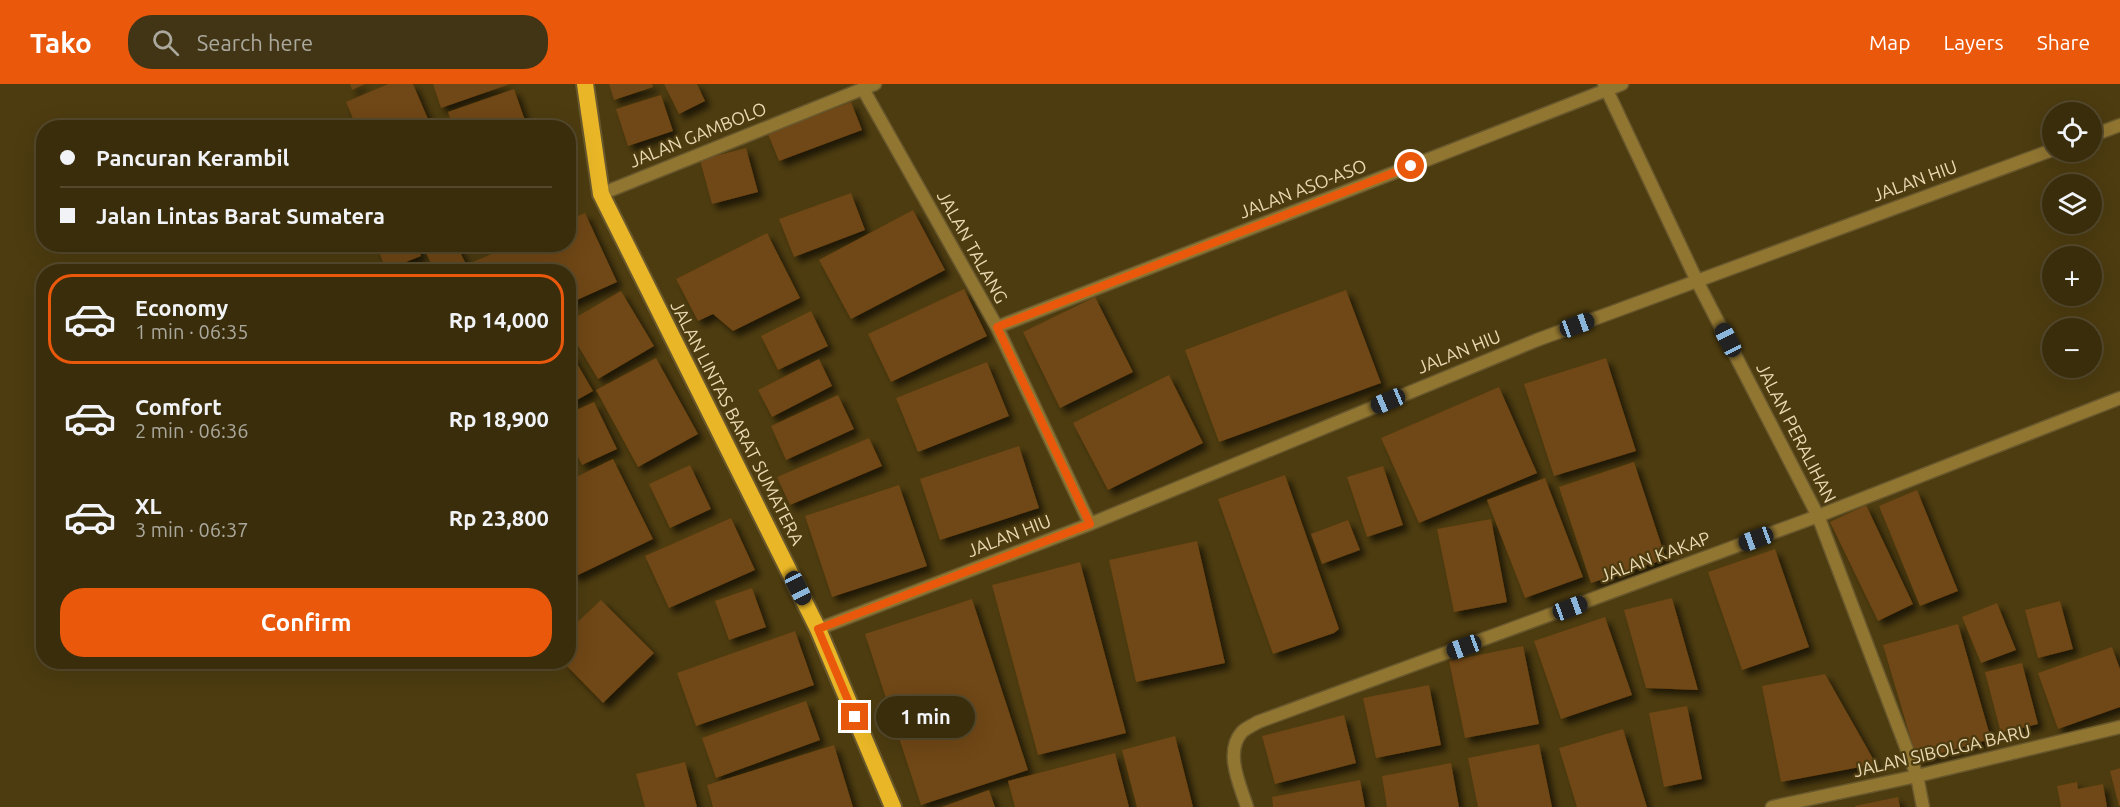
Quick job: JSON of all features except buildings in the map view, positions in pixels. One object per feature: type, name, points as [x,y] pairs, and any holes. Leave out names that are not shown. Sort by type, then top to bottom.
[{"type":"highway","name":"JALAN LINTAS BARAT SUMATERA","points":[[585,84],[601,194],[818,629],[893,807]]},
{"type":"street","name":"JALAN GAMBOLO","points":[[601,194],[875,84]]},
{"type":"street","name":"JALAN ASO-ASO","points":[[997,327],[1606,87],[1622,84]]},
{"type":"street","name":"JALAN PERALIHAN","points":[[1606,87],[1697,280],[1818,516],[1917,776],[1923,807]]},
{"type":"street","name":"JALAN TALANG","points":[[863,89],[997,327],[1090,524]]},
{"type":"street","points":[[2102,132],[2120,125]]},
{"type":"street","name":"JALAN HIU","points":[[818,629],[1090,524],[1537,340],[2042,154]]},
{"type":"street","name":"JALAN KAKAP","points":[[1247,807],[1233,753],[1236,741],[1243,731],[1258,722],[1818,516],[2120,398]]},
{"type":"street","name":"JALAN SIBOLGA BARU","points":[[1772,807],[1917,776],[2120,727]]},
{"type":"route","points":[[855,717],[818,629],[1090,524],[997,327],[1411,166]]}]
